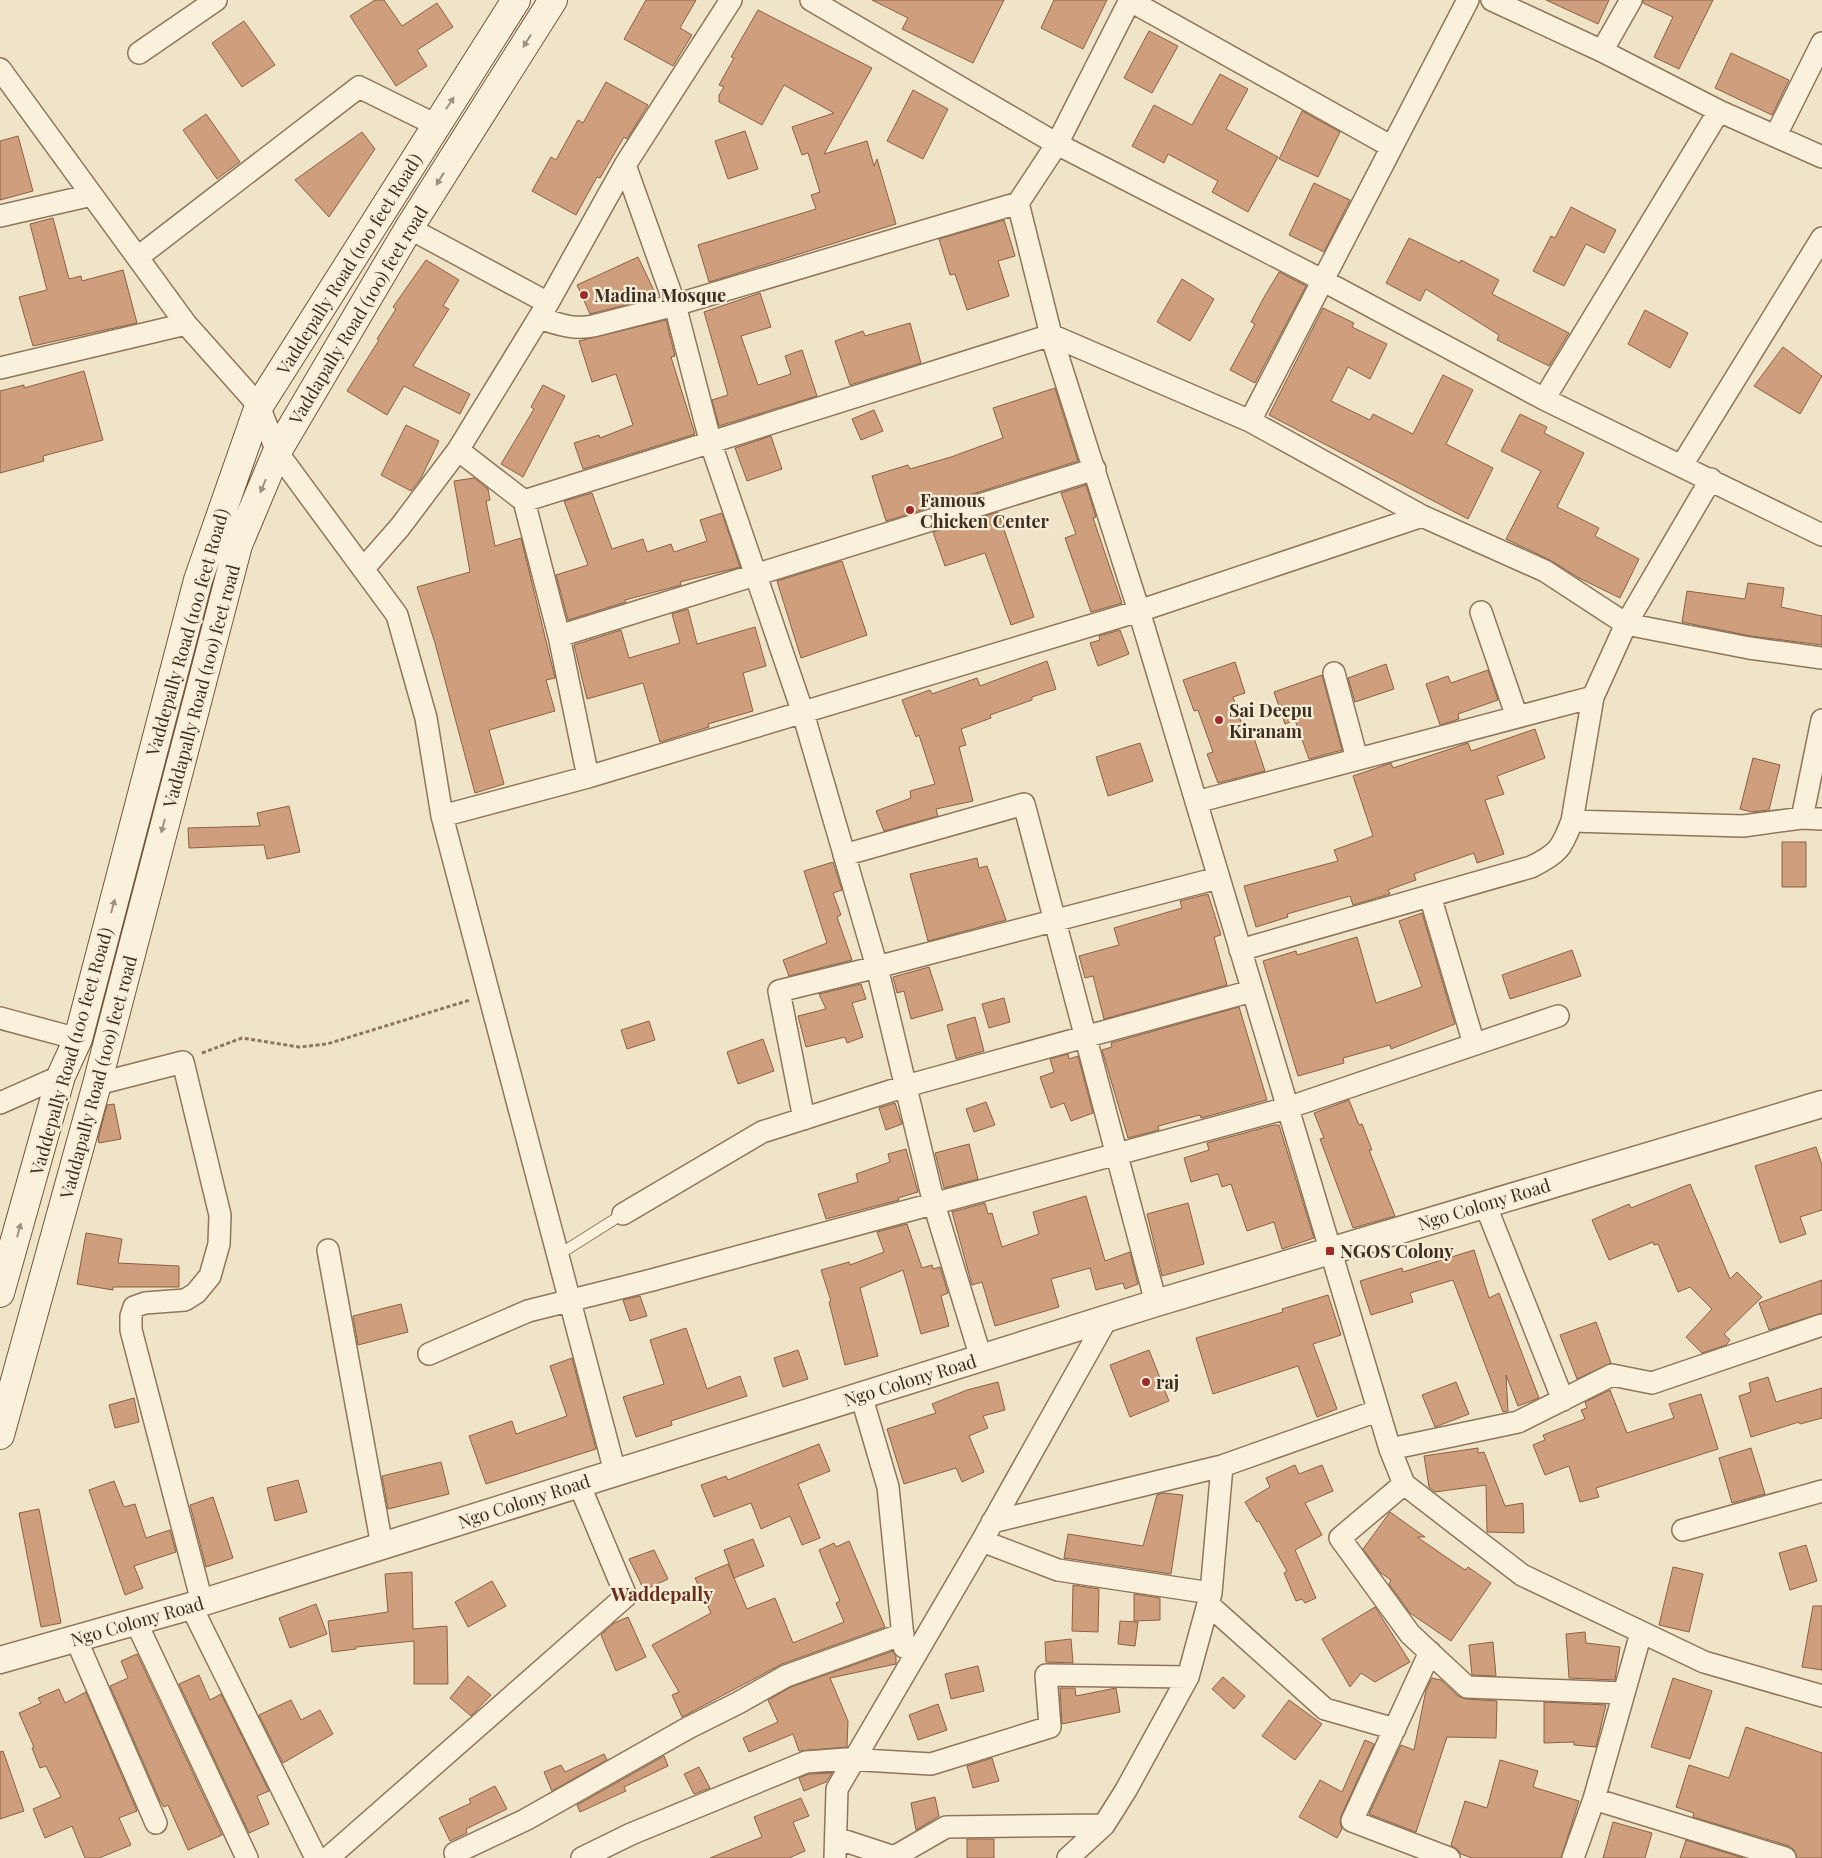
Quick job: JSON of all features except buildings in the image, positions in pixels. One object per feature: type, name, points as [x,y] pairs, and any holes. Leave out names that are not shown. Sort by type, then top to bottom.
[{"type":"main road","name":"Vaddepally Road (100 feet Road)","points":[[0,1293],[5,1267],[61,1076],[78,1039],[198,580],[259,406],[516,0]]},
{"type":"main road","name":"Vaddapally Road (100) feet road","points":[[0,1435],[97,1084],[238,545],[277,452],[409,228],[553,0]]},
{"type":"street","points":[[139,53],[216,0]]},
{"type":"street","points":[[364,568],[400,527],[458,450],[543,310],[625,165],[730,0]]},
{"type":"street","points":[[811,0],[1057,144],[1322,280],[1544,398],[1822,535]]},
{"type":"street","points":[[409,228],[568,327],[582,328],[675,305],[1018,203],[1057,144],[1129,0],[1392,147]]},
{"type":"street","points":[[1250,421],[1468,0]]},
{"type":"street","points":[[1492,0],[1602,51],[1719,111],[1822,157]]},
{"type":"street","points":[[1602,51],[1632,0]]},
{"type":"street","points":[[1776,135],[1822,43]]},
{"type":"street","points":[[0,69],[186,324],[259,406],[277,452],[397,615],[426,718],[442,816],[615,1472]]},
{"type":"street","points":[[138,258],[359,87],[436,125]]},
{"type":"street","points":[[1544,398],[1719,111]]},
{"type":"street","points":[[625,165],[675,305],[711,444],[803,713],[877,968],[934,1204],[981,1358]]},
{"type":"street","points":[[0,216],[92,195]]},
{"type":"street","points":[[1018,203],[1051,335],[1139,611],[1377,1410],[1404,1484],[1522,1576],[1704,1662],[1822,1696]]},
{"type":"street","points":[[1682,465],[1822,238]]},
{"type":"street","points":[[0,368],[186,324]]},
{"type":"street","points":[[524,501],[711,444],[1051,335],[1250,421],[1422,516],[1545,571],[1626,624],[1749,648],[1822,658]]},
{"type":"street","points":[[458,450],[524,501],[559,636],[588,777]]},
{"type":"street","points":[[559,636],[1095,469]]},
{"type":"street","points":[[1240,950],[1532,867],[1552,857],[1565,840],[1572,821],[1593,697],[1626,624],[1711,479]]},
{"type":"street","points":[[442,816],[588,777],[1139,611],[1422,516]]},
{"type":"street","points":[[1481,612],[1517,717]]},
{"type":"street","points":[[1334,673],[1357,759]]},
{"type":"street","points":[[1196,802],[1593,697]]},
{"type":"street","points":[[1572,821],[1743,826],[1812,818],[1822,720]]},
{"type":"street","points":[[844,855],[1024,804],[1156,1303]]},
{"type":"street","points":[[804,1119],[779,990],[877,968],[1218,878]]},
{"type":"street","points":[[1430,896],[1474,1044]]},
{"type":"street","points":[[623,1214],[762,1132],[906,1086],[1252,991]]},
{"type":"street","points":[[429,1354],[500,1321],[570,1299],[652,1280],[1287,1108],[1558,1016]]},
{"type":"street","points":[[0,1018],[78,1039]]},
{"type":"street","points":[[97,1084],[183,1062],[220,1216],[219,1244],[210,1276],[196,1293],[185,1300],[145,1302],[134,1307],[131,1323],[196,1604],[316,1858]]},
{"type":"street","points":[[0,1103],[61,1076]]},
{"type":"street","name":"Ngo Colony Road","points":[[0,1660],[196,1604],[1156,1303],[1822,1104]]},
{"type":"street","points":[[1485,1204],[1563,1400]]},
{"type":"street","points":[[328,1250],[382,1546]]},
{"type":"street","points":[[1104,1826],[946,1826],[894,1857],[835,1848],[837,1789],[987,1531],[1106,1320]]},
{"type":"street","points":[[1390,1449],[1518,1422],[1612,1375],[1652,1383],[1822,1326]]},
{"type":"street","points":[[861,1395],[888,1487],[906,1668]]},
{"type":"street","points":[[987,1531],[1222,1466],[1377,1410]]},
{"type":"street","points":[[1068,1858],[1104,1826],[1188,1677],[1210,1599],[1222,1466]]},
{"type":"street","points":[[328,1858],[626,1596],[579,1484]]},
{"type":"street","points":[[1404,1484],[1340,1538],[1410,1634],[1467,1687],[1624,1693]]},
{"type":"street","points":[[1683,1530],[1822,1491]]},
{"type":"street","points":[[987,1531],[1058,1570],[1210,1599],[1325,1709],[1395,1728]]},
{"type":"street","points":[[136,1622],[247,1858]]},
{"type":"street","points":[[1573,1858],[1594,1799],[1641,1633]]},
{"type":"street","points":[[455,1853],[534,1816],[688,1728],[786,1676],[903,1634]]},
{"type":"street","points":[[76,1639],[156,1824]]},
{"type":"street","points":[[1430,1652],[1352,1821],[1449,1858]]},
{"type":"street","points":[[582,1858],[631,1834],[806,1762],[853,1760],[931,1764],[1050,1727],[1046,1675],[1188,1677]]},
{"type":"street","points":[[1594,1799],[1785,1858]]},
{"type":"lane","points":[[558,1255],[623,1214]]},
{"type":"path","points":[[183,1062],[242,1038],[299,1047],[327,1044],[489,994]]},
{"type":"place","name":"Madina Mosque","points":[[584,295]]},
{"type":"place","name":"Famous Chicken Center","points":[[910,510]]},
{"type":"place","name":"Sai Deepu Kiranam","points":[[1219,720]]},
{"type":"place","name":"NGOS Colony","points":[[1330,1251]]},
{"type":"place","name":"raj","points":[[1146,1382]]},
{"type":"district","name":"Waddepally","points":[[662,1593]]}]
